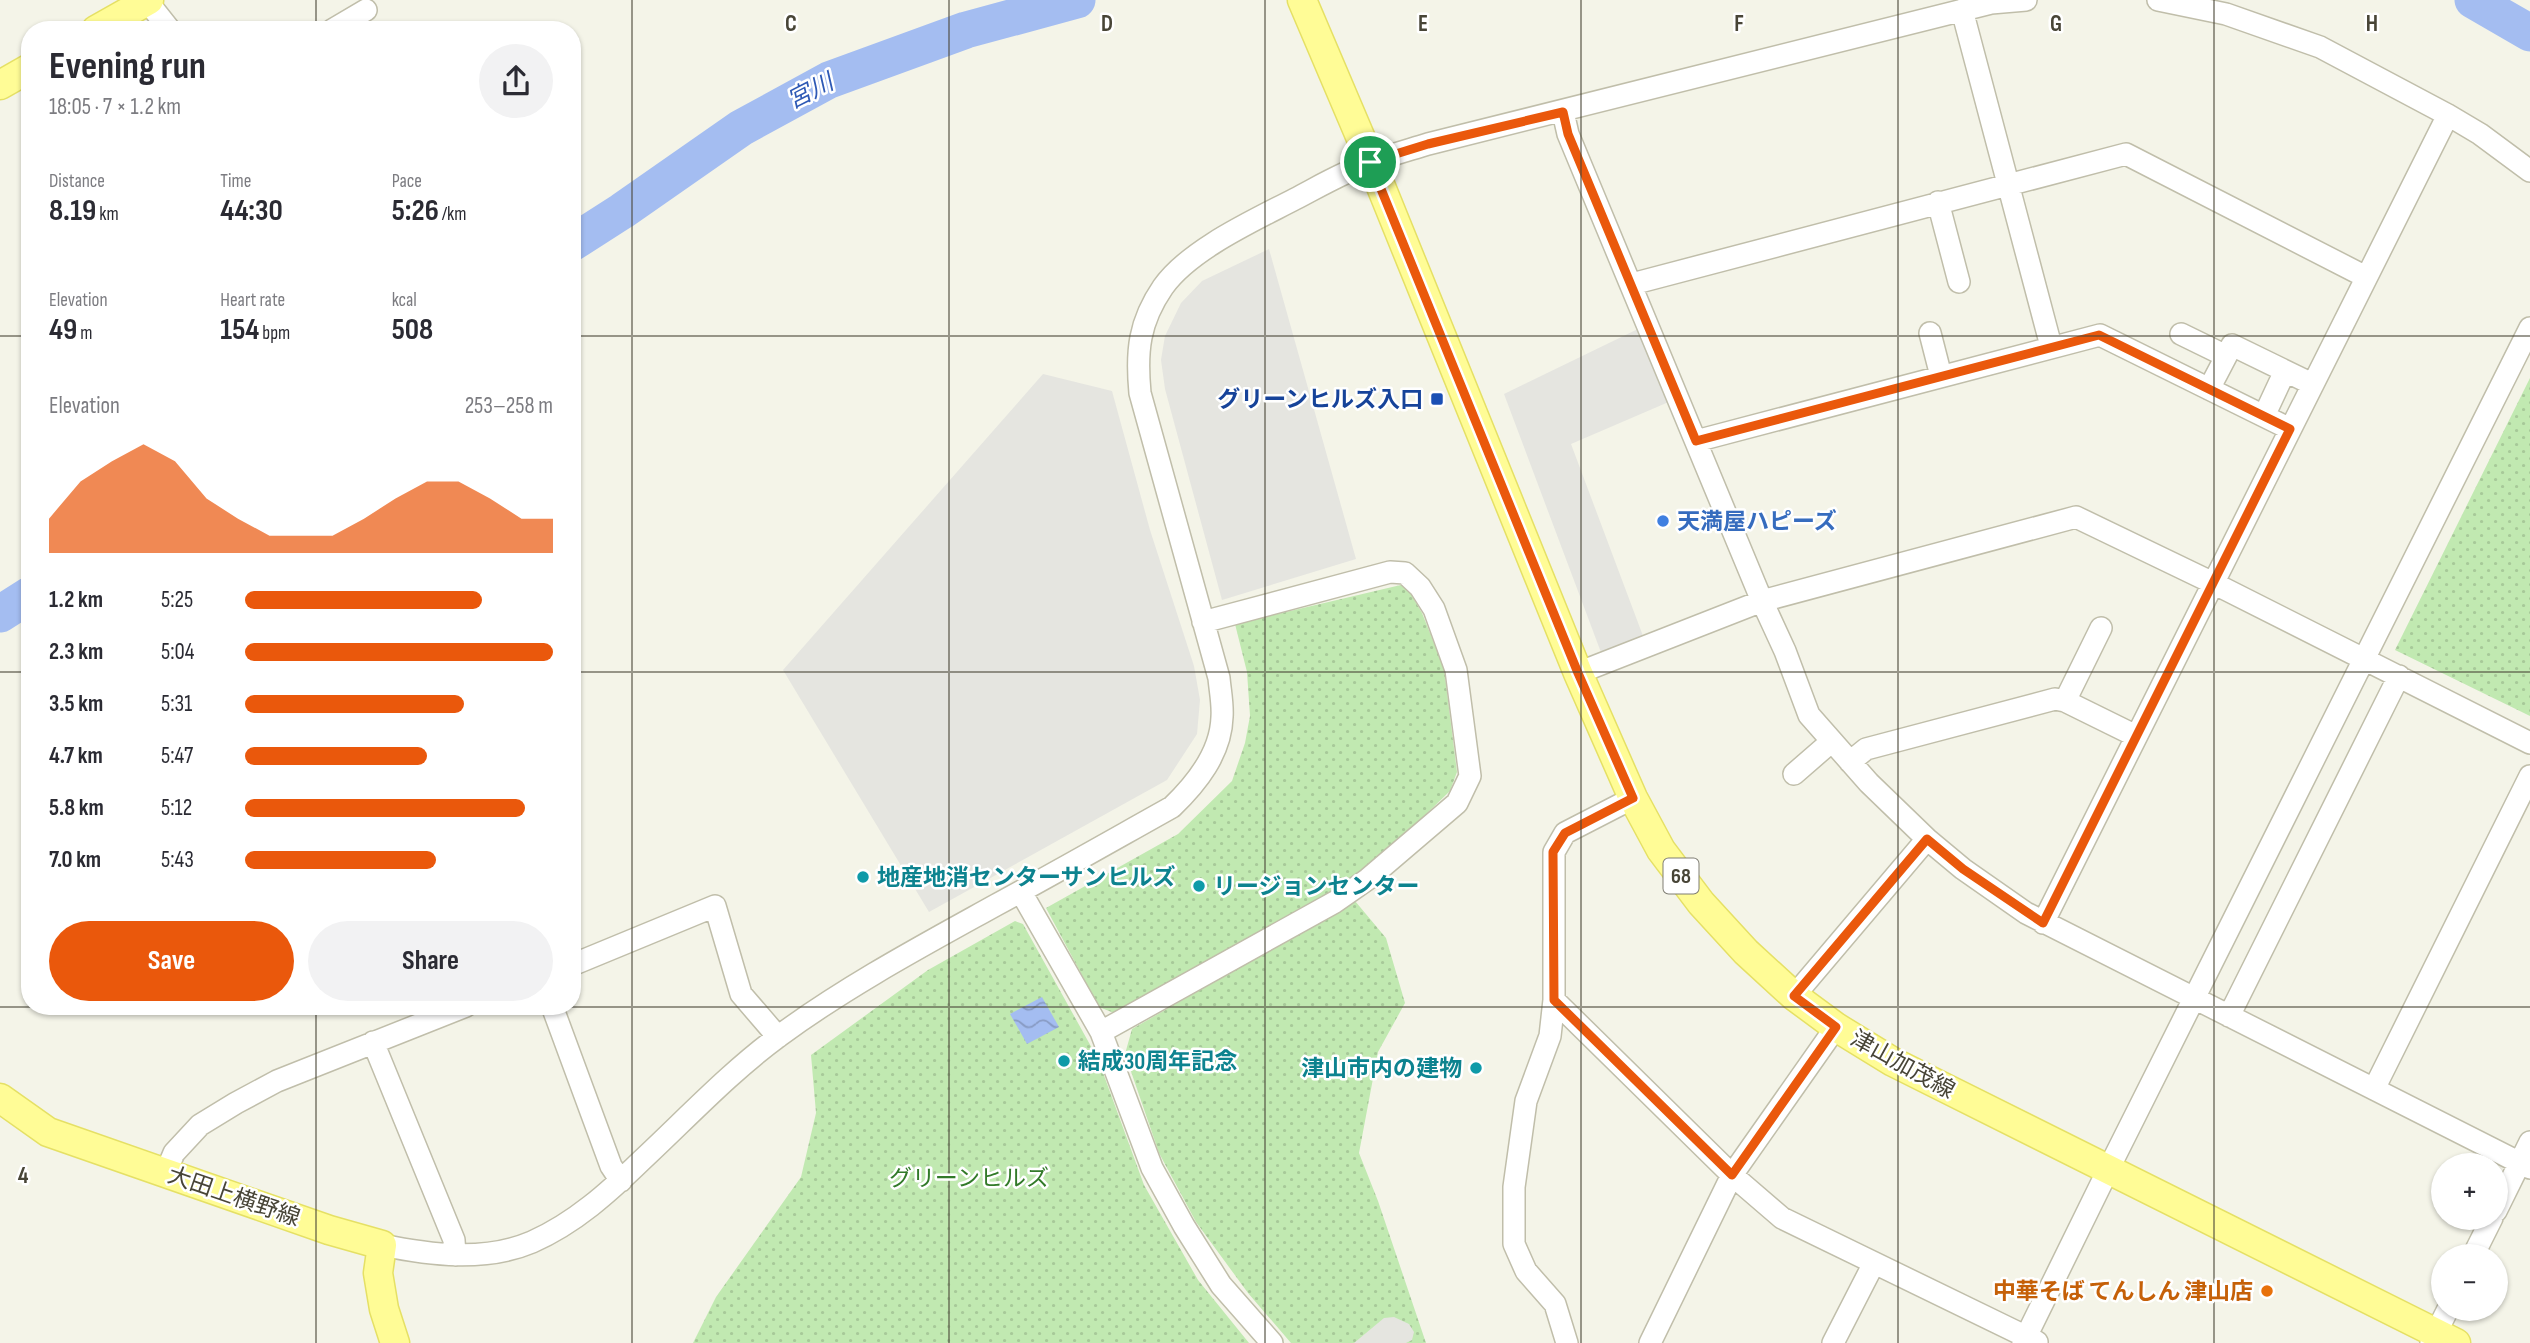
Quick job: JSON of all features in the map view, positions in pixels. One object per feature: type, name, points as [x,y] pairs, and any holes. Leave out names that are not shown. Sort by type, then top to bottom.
[{"type":"main road","points":[[112,21],[148,0]]},
{"type":"main road","name":"津山加茂線","points":[[1302,0],[1578,673],[1633,798],[1661,850],[1701,903],[1746,953],[1794,996],[1836,1027],[1893,1062],[2442,1332]]},
{"type":"main road","points":[[0,85],[21,73]]},
{"type":"main road","name":"大田上横野線","points":[[0,1098],[48,1132],[329,1230],[382,1245]]},
{"type":"main road","points":[[382,1245],[378,1273],[384,1309],[395,1343]]},
{"type":"street","points":[[148,0],[163,21]]},
{"type":"street","points":[[382,1245],[455,1255],[491,1254],[529,1243],[558,1229],[592,1206],[621,1181],[751,1058],[820,1007],[897,960],[1172,807],[1192,788],[1217,743],[1223,717],[1219,678],[1140,393],[1137,366],[1139,337],[1149,310],[1165,285],[1188,262],[1234,232],[1370,162],[1428,144],[1962,10],[1991,3],[2026,0]]},
{"type":"street","points":[[2158,0],[2226,14],[2320,47],[2448,115],[2480,134],[2530,171]]},
{"type":"street","points":[[347,21],[366,10]]},
{"type":"street","points":[[1962,10],[2051,346]]},
{"type":"street","points":[[1563,112],[1568,134],[1785,651],[1809,715],[1850,762],[1927,839],[1963,869],[2043,923],[2525,1165]]},
{"type":"street","points":[[2043,923],[2448,115]]},
{"type":"street","points":[[1632,284],[2126,153],[2366,277]]},
{"type":"street","points":[[1938,202],[1959,282]]},
{"type":"street","points":[[1554,1000],[1732,1175],[1782,1218],[2029,1341],[2108,1170],[2530,328]]},
{"type":"street","points":[[1930,332],[1941,376]]},
{"type":"street","points":[[2181,334],[2226,356]]},
{"type":"street","points":[[1696,441],[2099,335],[2290,429]]},
{"type":"street","points":[[2209,389],[2232,345],[2312,384]]},
{"type":"street","points":[[2264,416],[2285,371]]},
{"type":"street","points":[[1578,673],[1762,601],[2076,517],[2530,743]]},
{"type":"street","points":[[1101,1032],[1335,902],[1368,878],[1457,803],[1470,775],[1456,670],[1434,609],[1420,586],[1405,573],[1390,572],[1203,622]]},
{"type":"street","points":[[2065,701],[2101,628]]},
{"type":"street","points":[[2229,1016],[2399,676]]},
{"type":"street","points":[[1850,762],[1866,749],[2054,699],[2065,701],[2136,736]]},
{"type":"street","points":[[1794,774],[1832,741]]},
{"type":"street","points":[[2374,1089],[2530,776]]},
{"type":"street","points":[[1567,1343],[1555,1304],[1526,1271],[1514,1244],[1514,1187],[1526,1101],[1550,1036],[1554,1000],[1553,852],[1565,833],[1633,798]]},
{"type":"street","points":[[1794,996],[1927,839]]},
{"type":"street","points":[[1021,892],[1101,1032],[1152,1168],[1184,1227],[1221,1285],[1272,1343]]},
{"type":"street","points":[[581,961],[715,906],[741,994],[778,1037]]},
{"type":"street","points":[[166,1172],[174,1153],[200,1125],[236,1102],[277,1081],[443,1015]]},
{"type":"street","points":[[555,1015],[611,1166],[621,1181]]},
{"type":"street","points":[[1650,1343],[1732,1175],[1836,1027]]},
{"type":"street","points":[[373,1042],[454,1240],[455,1255]]},
{"type":"street","points":[[2508,1193],[2525,1165],[2530,1142]]},
{"type":"street","points":[[1833,1343],[1874,1263]]},
{"type":"green space","points":[[2530,378],[2530,716],[2395,650]]},
{"type":"green space","points":[[1405,584],[1422,613],[1444,668],[1457,772],[1450,791],[1361,877],[1119,1015],[1099,1007],[1046,908],[1178,834],[1232,781],[1245,743],[1250,716],[1247,672],[1235,624]]},
{"type":"green space","points":[[1355,901],[1386,938],[1405,1003],[1378,1052],[1359,1153],[1426,1343],[1291,1343],[1248,1293],[1196,1222],[1159,1153],[1125,1054],[1132,1029]]},
{"type":"green space","name":"グリーンヒルズ","points":[[1015,921],[1023,924],[1098,1059],[1144,1185],[1198,1280],[1249,1343],[693,1343],[716,1297],[801,1177],[816,1113],[811,1055],[928,970]]},
{"type":"shaded area","points":[[1269,249],[1356,559],[1222,600],[1165,389],[1161,360],[1165,336],[1181,303],[1202,281]]},
{"type":"shaded area","points":[[1642,327],[1671,401],[1571,444],[1643,636],[1602,655],[1504,394]]},
{"type":"shaded area","points":[[1043,374],[1112,391],[1150,530],[1194,666],[1200,700],[1197,734],[1167,780],[929,912],[783,670]]},
{"type":"shaded area","points":[[1394,1317],[1409,1324],[1414,1332],[1412,1340],[1406,1343],[1354,1343],[1384,1318]]},
{"type":"water","points":[[1042,997],[1059,1027],[1027,1044],[1010,1014]]},
{"type":"waterway","name":"宮川","points":[[581,237],[741,128],[829,80],[966,30],[1077,0]]},
{"type":"waterway","name":"宮川","points":[[2473,0],[2530,33]]},
{"type":"waterway","name":"宮川","points":[[0,614],[21,601]]},
{"type":"place","name":"グリーンヒルズ入口","points":[[1437,399]]},
{"type":"place","name":"天満屋ハピーズ","points":[[1663,521]]},
{"type":"place","name":"地産地消センターサンヒルズ","points":[[863,877]]},
{"type":"place","name":"リージョンセンター","points":[[1199,886]]},
{"type":"place","name":"結成30周年記念","points":[[1064,1061]]},
{"type":"place","name":"津山市内の建物","points":[[1476,1068]]},
{"type":"place","name":"中華そば てんしん 津山店","points":[[2267,1291]]},
{"type":"route","points":[[1563,112],[1568,134],[1696,441],[2099,335],[2290,429],[2043,923],[1963,869],[1927,839],[1794,996],[1836,1027],[1732,1175],[1554,1000],[1553,852],[1565,833],[1633,798],[1578,673],[1370,162],[1428,144],[1563,112]]}]
